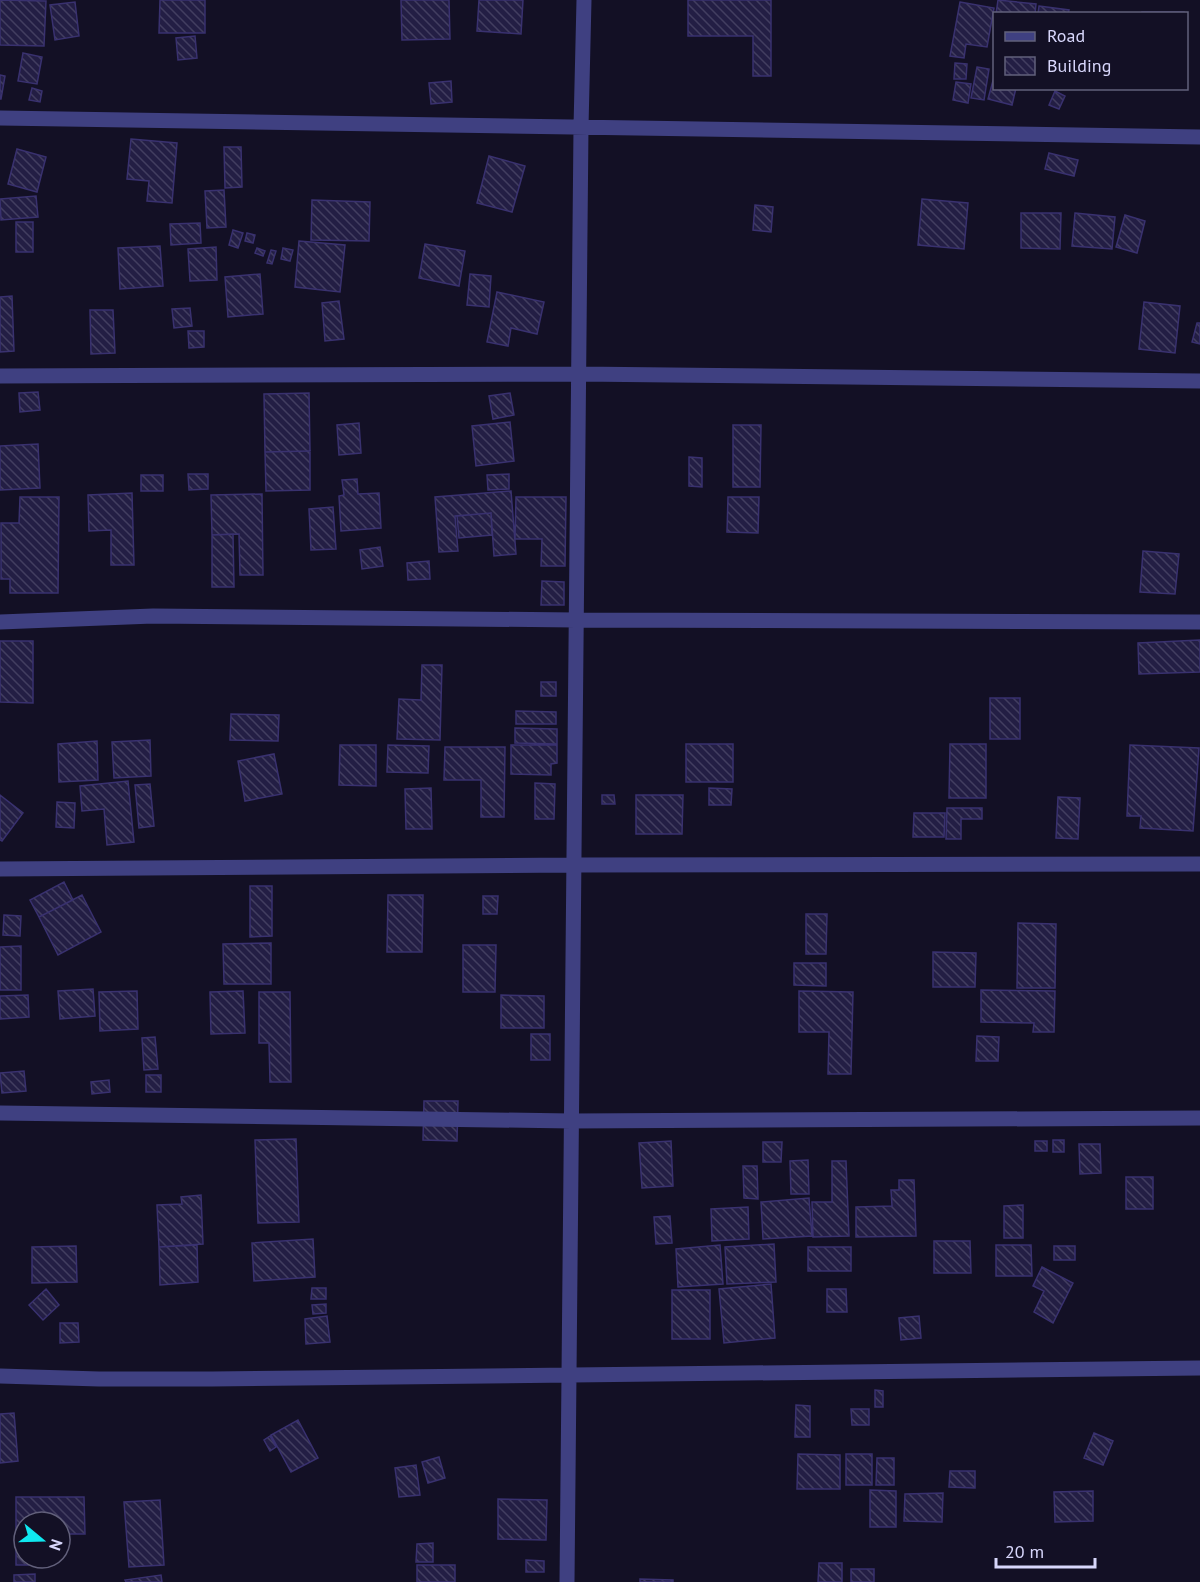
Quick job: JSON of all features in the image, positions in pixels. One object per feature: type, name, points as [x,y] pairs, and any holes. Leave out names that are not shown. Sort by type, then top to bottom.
[{"type":"street","points":[[567,1582],[584,0]]},
{"type":"street","points":[[0,118],[1200,137]]},
{"type":"street","points":[[0,376],[579,374],[1200,381]]},
{"type":"street","points":[[0,622],[153,616],[1200,622]]},
{"type":"street","points":[[0,869],[1200,864]]},
{"type":"street","points":[[0,1113],[572,1121],[1200,1118]]},
{"type":"street","points":[[0,1377],[99,1379],[1200,1368]]},
{"type":"building","points":[[0,0],[46,1],[44,46],[0,45]]},
{"type":"building","points":[[160,0],[205,0],[205,33],[159,33]]},
{"type":"building","points":[[401,0],[449,0],[450,39],[402,40]]},
{"type":"building","points":[[479,0],[523,0],[521,34],[477,31]]},
{"type":"building","points":[[688,0],[771,0],[771,76],[753,76],[753,36],[688,36]]},
{"type":"building","points":[[998,0],[1036,4],[1035,12],[996,12]]},
{"type":"building","points":[[75,2],[79,36],[55,40],[50,5]]},
{"type":"building","points":[[960,2],[994,8],[987,47],[966,44],[964,58],[950,56]]},
{"type":"building","points":[[1039,6],[1069,10],[1068,12],[1038,12]]},
{"type":"building","points":[[195,36],[197,58],[178,60],[176,38]]},
{"type":"building","points":[[23,53],[42,57],[37,84],[18,81]]},
{"type":"building","points":[[955,63],[967,64],[966,79],[954,79]]},
{"type":"building","points":[[977,67],[989,69],[984,100],[971,98]]},
{"type":"building","points":[[0,75],[5,76],[1,99],[0,99]]},
{"type":"building","points":[[451,81],[452,102],[431,104],[429,83]]},
{"type":"building","points":[[993,81],[993,90],[1016,90],[1012,105],[988,99]]},
{"type":"building","points":[[956,82],[971,84],[968,103],[953,100]]},
{"type":"building","points":[[32,88],[42,91],[40,102],[29,100]]},
{"type":"building","points":[[1055,91],[1065,96],[1059,109],[1049,105]]},
{"type":"building","points":[[131,139],[177,143],[172,203],[147,201],[149,181],[127,179]]},
{"type":"building","points":[[224,147],[241,147],[242,187],[225,188]]},
{"type":"building","points":[[17,149],[46,157],[37,192],[8,184]]},
{"type":"building","points":[[1049,153],[1078,160],[1074,176],[1045,169]]},
{"type":"building","points":[[489,156],[525,166],[512,212],[477,203]]},
{"type":"building","points":[[224,190],[226,227],[207,228],[205,191]]},
{"type":"building","points":[[36,196],[38,217],[1,220],[0,199]]},
{"type":"building","points":[[922,199],[968,203],[964,249],[918,245]]},
{"type":"building","points":[[312,200],[370,202],[369,241],[311,240]]},
{"type":"building","points":[[755,205],[773,207],[771,232],[753,230]]},
{"type":"building","points":[[1021,213],[1061,213],[1060,249],[1021,248]]},
{"type":"building","points":[[1075,213],[1115,217],[1112,249],[1072,246]]},
{"type":"building","points":[[1125,215],[1145,221],[1137,253],[1116,247]]},
{"type":"building","points":[[16,222],[33,222],[33,252],[16,252]]},
{"type":"building","points":[[200,223],[201,243],[171,245],[170,224]]},
{"type":"building","points":[[233,230],[243,233],[238,248],[229,245]]},
{"type":"building","points":[[247,233],[255,235],[253,243],[245,241]]},
{"type":"building","points":[[299,241],[345,245],[340,292],[295,287]]},
{"type":"building","points":[[425,244],[465,251],[459,286],[419,278]]},
{"type":"building","points":[[160,246],[163,286],[120,289],[118,248]]},
{"type":"building","points":[[216,247],[217,280],[190,281],[188,249]]},
{"type":"building","points":[[257,248],[265,251],[263,256],[255,253]]},
{"type":"building","points":[[283,248],[293,250],[290,261],[281,259]]},
{"type":"building","points":[[271,250],[276,251],[272,264],[267,263]]},
{"type":"building","points":[[260,274],[263,314],[228,317],[225,277]]},
{"type":"building","points":[[470,274],[491,276],[489,307],[467,305]]},
{"type":"building","points":[[497,292],[544,302],[537,334],[511,328],[508,346],[487,342]]},
{"type":"building","points":[[12,296],[14,351],[0,352],[0,297]]},
{"type":"building","points":[[339,301],[344,339],[325,341],[322,303]]},
{"type":"building","points":[[1144,302],[1180,306],[1175,353],[1139,349]]},
{"type":"building","points":[[190,308],[192,326],[174,328],[172,309]]},
{"type":"building","points":[[90,310],[113,310],[115,353],[91,354]]},
{"type":"building","points":[[1197,323],[1200,323],[1200,344],[1192,342]]},
{"type":"building","points":[[188,331],[204,331],[204,347],[189,348]]},
{"type":"building","points":[[38,392],[40,410],[20,412],[19,393]]},
{"type":"building","points":[[309,393],[310,451],[265,452],[264,394]]},
{"type":"building","points":[[510,393],[514,415],[493,419],[489,396]]},
{"type":"building","points":[[510,422],[514,461],[476,466],[472,426]]},
{"type":"building","points":[[359,423],[361,453],[339,455],[337,425]]},
{"type":"building","points":[[733,425],[761,425],[760,487],[733,487]]},
{"type":"building","points":[[38,444],[40,488],[0,490],[0,446]]},
{"type":"building","points":[[310,451],[310,490],[266,491],[265,452]]},
{"type":"building","points":[[689,457],[702,458],[702,487],[689,486]]},
{"type":"building","points":[[188,474],[208,474],[208,489],[189,490]]},
{"type":"building","points":[[509,474],[509,489],[488,490],[487,475]]},
{"type":"building","points":[[141,475],[163,475],[163,491],[141,491]]},
{"type":"building","points":[[357,479],[358,494],[379,493],[381,528],[341,531],[339,496],[344,495],[342,480]]},
{"type":"building","points":[[511,491],[516,554],[494,556],[491,513],[455,516],[458,551],[439,552],[435,497]]},
{"type":"building","points":[[132,493],[134,565],[111,565],[111,530],[89,531],[88,495]]},
{"type":"building","points":[[262,494],[263,575],[240,575],[239,534],[212,535],[211,495]]},
{"type":"building","points":[[20,497],[59,497],[58,593],[10,593],[10,579],[1,579],[1,523],[19,523]]},
{"type":"building","points":[[516,497],[566,497],[565,566],[541,566],[542,539],[515,539]]},
{"type":"building","points":[[728,497],[759,497],[758,533],[727,532]]},
{"type":"building","points":[[333,507],[336,549],[311,550],[309,509]]},
{"type":"building","points":[[491,513],[492,535],[459,538],[457,516]]},
{"type":"building","points":[[233,534],[234,587],[212,587],[212,535]]},
{"type":"building","points":[[380,547],[383,566],[362,569],[360,550]]},
{"type":"building","points":[[1143,551],[1179,554],[1175,594],[1140,592]]},
{"type":"building","points":[[429,561],[430,579],[408,580],[407,563]]},
{"type":"building","points":[[542,581],[564,582],[564,605],[541,605]]},
{"type":"building","points":[[1200,640],[1200,672],[1139,674],[1138,643]]},
{"type":"building","points":[[0,641],[33,641],[33,703],[0,702]]},
{"type":"building","points":[[422,665],[442,665],[440,740],[397,739],[399,699],[421,700]]},
{"type":"building","points":[[541,682],[556,682],[556,696],[541,696]]},
{"type":"building","points":[[990,698],[1020,698],[1020,739],[990,739]]},
{"type":"building","points":[[516,711],[556,712],[556,724],[516,724]]},
{"type":"building","points":[[231,714],[279,715],[278,741],[230,740]]},
{"type":"building","points":[[515,728],[557,729],[557,744],[515,743]]},
{"type":"building","points":[[150,740],[151,776],[114,778],[112,742]]},
{"type":"building","points":[[97,741],[98,780],[59,782],[58,744]]},
{"type":"building","points":[[686,744],[733,744],[733,782],[686,782]]},
{"type":"building","points":[[950,744],[986,744],[986,798],[949,798]]},
{"type":"building","points":[[340,745],[376,745],[376,786],[339,785]]},
{"type":"building","points":[[388,745],[429,746],[428,773],[387,772]]},
{"type":"building","points":[[511,745],[557,745],[557,763],[551,764],[551,775],[511,774]]},
{"type":"building","points":[[1130,745],[1199,748],[1193,831],[1140,828],[1141,816],[1127,816]]},
{"type":"building","points":[[445,747],[505,747],[504,817],[481,817],[481,780],[444,780]]},
{"type":"building","points":[[274,754],[282,794],[245,801],[238,761]]},
{"type":"building","points":[[128,781],[134,842],[107,845],[104,809],[82,811],[80,786]]},
{"type":"building","points":[[535,783],[555,784],[554,819],[535,819]]},
{"type":"building","points":[[150,784],[154,826],[139,828],[135,785]]},
{"type":"building","points":[[431,788],[432,829],[406,829],[405,789]]},
{"type":"building","points":[[709,788],[732,789],[731,805],[709,805]]},
{"type":"building","points":[[0,795],[23,813],[2,841],[0,840]]},
{"type":"building","points":[[602,795],[614,795],[615,804],[602,804]]},
{"type":"building","points":[[636,795],[683,795],[682,834],[636,834]]},
{"type":"building","points":[[1058,797],[1080,798],[1078,839],[1056,838]]},
{"type":"building","points":[[57,802],[75,803],[74,828],[56,827]]},
{"type":"building","points":[[947,808],[982,808],[982,819],[961,819],[961,839],[946,839]]},
{"type":"building","points":[[914,813],[945,813],[944,837],[913,837]]},
{"type":"building","points":[[64,882],[73,900],[39,917],[30,900]]},
{"type":"building","points":[[250,886],[272,886],[272,936],[250,937]]},
{"type":"building","points":[[82,895],[101,932],[58,955],[39,917]]},
{"type":"building","points":[[388,895],[423,895],[422,952],[387,952]]},
{"type":"building","points":[[483,896],[498,896],[497,914],[483,914]]},
{"type":"building","points":[[806,914],[827,914],[826,954],[806,954]]},
{"type":"building","points":[[4,915],[21,916],[20,936],[3,935]]},
{"type":"building","points":[[1018,923],[1056,924],[1055,988],[1017,988]]},
{"type":"building","points":[[271,943],[271,984],[224,984],[223,944]]},
{"type":"building","points":[[463,945],[496,945],[495,992],[463,992]]},
{"type":"building","points":[[21,946],[21,990],[0,990],[0,947]]},
{"type":"building","points":[[933,952],[976,953],[975,987],[933,987]]},
{"type":"building","points":[[794,963],[826,963],[826,986],[794,985]]},
{"type":"building","points":[[93,989],[95,1016],[60,1019],[58,991]]},
{"type":"building","points":[[981,990],[1055,991],[1054,1032],[1033,1032],[1034,1023],[981,1022]]},
{"type":"building","points":[[137,991],[138,1029],[100,1031],[99,992]]},
{"type":"building","points":[[243,991],[245,1033],[211,1034],[210,992]]},
{"type":"building","points":[[799,991],[853,992],[851,1074],[828,1074],[829,1032],[799,1032]]},
{"type":"building","points":[[259,992],[290,992],[291,1082],[270,1082],[269,1043],[259,1043]]},
{"type":"building","points":[[28,995],[29,1017],[0,1019],[0,996]]},
{"type":"building","points":[[501,995],[544,996],[544,1028],[501,1028]]},
{"type":"building","points":[[531,1034],[550,1034],[550,1060],[531,1060]]},
{"type":"building","points":[[977,1036],[999,1037],[998,1061],[976,1061]]},
{"type":"building","points":[[155,1037],[158,1069],[144,1070],[142,1038]]},
{"type":"building","points":[[24,1071],[26,1091],[2,1093],[0,1073]]},
{"type":"building","points":[[146,1075],[161,1075],[161,1092],[146,1092]]},
{"type":"building","points":[[109,1080],[110,1092],[92,1094],[91,1082]]},
{"type":"building","points":[[424,1101],[458,1101],[457,1141],[423,1140]]},
{"type":"building","points":[[296,1139],[299,1222],[258,1223],[255,1140]]},
{"type":"building","points":[[1053,1140],[1064,1140],[1064,1152],[1053,1152]]},
{"type":"building","points":[[671,1141],[673,1186],[642,1188],[639,1143]]},
{"type":"building","points":[[1035,1141],[1047,1141],[1047,1151],[1035,1151]]},
{"type":"building","points":[[763,1142],[782,1142],[781,1162],[763,1162]]},
{"type":"building","points":[[1079,1144],[1100,1144],[1101,1173],[1080,1174]]},
{"type":"building","points":[[808,1160],[809,1194],[791,1194],[790,1161]]},
{"type":"building","points":[[832,1161],[846,1161],[849,1236],[813,1237],[812,1202],[832,1202]]},
{"type":"building","points":[[743,1166],[757,1166],[758,1199],[744,1198]]},
{"type":"building","points":[[1126,1177],[1153,1177],[1153,1209],[1126,1209]]},
{"type":"building","points":[[899,1180],[914,1180],[916,1236],[856,1237],[856,1207],[892,1206],[891,1190],[899,1190]]},
{"type":"building","points":[[201,1195],[203,1244],[159,1247],[157,1205],[182,1204],[181,1197]]},
{"type":"building","points":[[809,1198],[812,1236],[763,1239],[761,1202]]},
{"type":"building","points":[[1023,1205],[1023,1238],[1004,1238],[1004,1206]]},
{"type":"building","points":[[748,1207],[749,1239],[712,1241],[711,1209]]},
{"type":"building","points":[[670,1216],[672,1243],[656,1244],[654,1217]]},
{"type":"building","points":[[313,1239],[315,1277],[254,1281],[252,1243]]},
{"type":"building","points":[[934,1241],[970,1241],[971,1273],[934,1273]]},
{"type":"building","points":[[774,1244],[776,1282],[727,1284],[725,1247]]},
{"type":"building","points":[[197,1245],[198,1282],[160,1285],[159,1247]]},
{"type":"building","points":[[720,1245],[723,1284],[678,1287],[676,1249]]},
{"type":"building","points":[[996,1245],[1031,1245],[1032,1276],[996,1276]]},
{"type":"building","points":[[76,1246],[77,1282],[32,1283],[32,1247]]},
{"type":"building","points":[[1054,1246],[1075,1246],[1075,1260],[1054,1260]]},
{"type":"building","points":[[808,1247],[851,1247],[851,1271],[808,1271]]},
{"type":"building","points":[[1042,1267],[1073,1283],[1053,1323],[1034,1312],[1044,1291],[1033,1286]]},
{"type":"building","points":[[771,1284],[775,1338],[724,1343],[719,1289]]},
{"type":"building","points":[[312,1288],[326,1288],[326,1299],[311,1299]]},
{"type":"building","points":[[46,1289],[59,1305],[43,1320],[29,1305]]},
{"type":"building","points":[[827,1289],[846,1289],[847,1312],[827,1312]]},
{"type":"building","points":[[672,1290],[710,1290],[710,1339],[672,1339]]},
{"type":"building","points":[[326,1304],[326,1313],[313,1314],[312,1305]]},
{"type":"building","points":[[327,1316],[330,1342],[306,1344],[305,1319]]},
{"type":"building","points":[[919,1316],[921,1338],[901,1340],[899,1318]]},
{"type":"building","points":[[60,1323],[78,1323],[79,1342],[60,1343]]},
{"type":"building","points":[[875,1390],[883,1391],[883,1407],[875,1407]]},
{"type":"building","points":[[796,1405],[810,1406],[810,1437],[795,1437]]},
{"type":"building","points":[[851,1409],[869,1409],[869,1425],[852,1425]]},
{"type":"building","points":[[14,1413],[18,1461],[0,1463],[0,1414]]},
{"type":"building","points":[[298,1420],[318,1458],[291,1472],[271,1435]]},
{"type":"building","points":[[1094,1433],[1113,1441],[1103,1465],[1084,1458]]},
{"type":"building","points":[[270,1436],[276,1447],[270,1451],[264,1440]]},
{"type":"building","points":[[798,1454],[840,1455],[840,1489],[797,1489]]},
{"type":"building","points":[[846,1454],[872,1454],[872,1485],[846,1485]]},
{"type":"building","points":[[439,1457],[445,1478],[428,1483],[422,1462]]},
{"type":"building","points":[[877,1458],[894,1458],[894,1485],[876,1485]]},
{"type":"building","points":[[416,1465],[420,1495],[399,1497],[395,1468]]},
{"type":"building","points":[[950,1471],[975,1471],[975,1488],[949,1487]]},
{"type":"building","points":[[870,1490],[896,1491],[896,1527],[870,1527]]},
{"type":"building","points":[[1093,1491],[1093,1521],[1055,1522],[1054,1492]]},
{"type":"building","points":[[943,1493],[942,1522],[904,1521],[905,1494]]},
{"type":"building","points":[[16,1497],[84,1497],[85,1534],[72,1534],[72,1510],[16,1510]]},
{"type":"building","points":[[498,1499],[547,1500],[546,1540],[498,1539]]},
{"type":"building","points":[[160,1500],[164,1565],[129,1567],[124,1502]]},
{"type":"building","points":[[433,1543],[433,1562],[416,1562],[417,1544]]},
{"type":"building","points":[[526,1560],[544,1561],[544,1572],[526,1572]]},
{"type":"building","points":[[819,1563],[842,1563],[842,1582],[818,1582]]},
{"type":"building","points":[[417,1565],[455,1565],[455,1582],[417,1582]]},
{"type":"building","points":[[851,1569],[874,1569],[874,1582],[851,1582]]},
{"type":"building","points":[[35,1574],[35,1582],[14,1582],[14,1575]]},
{"type":"building","points":[[161,1575],[162,1582],[126,1582],[125,1580]]},
{"type":"building","points":[[640,1579],[673,1580],[673,1582],[640,1582]]}]
